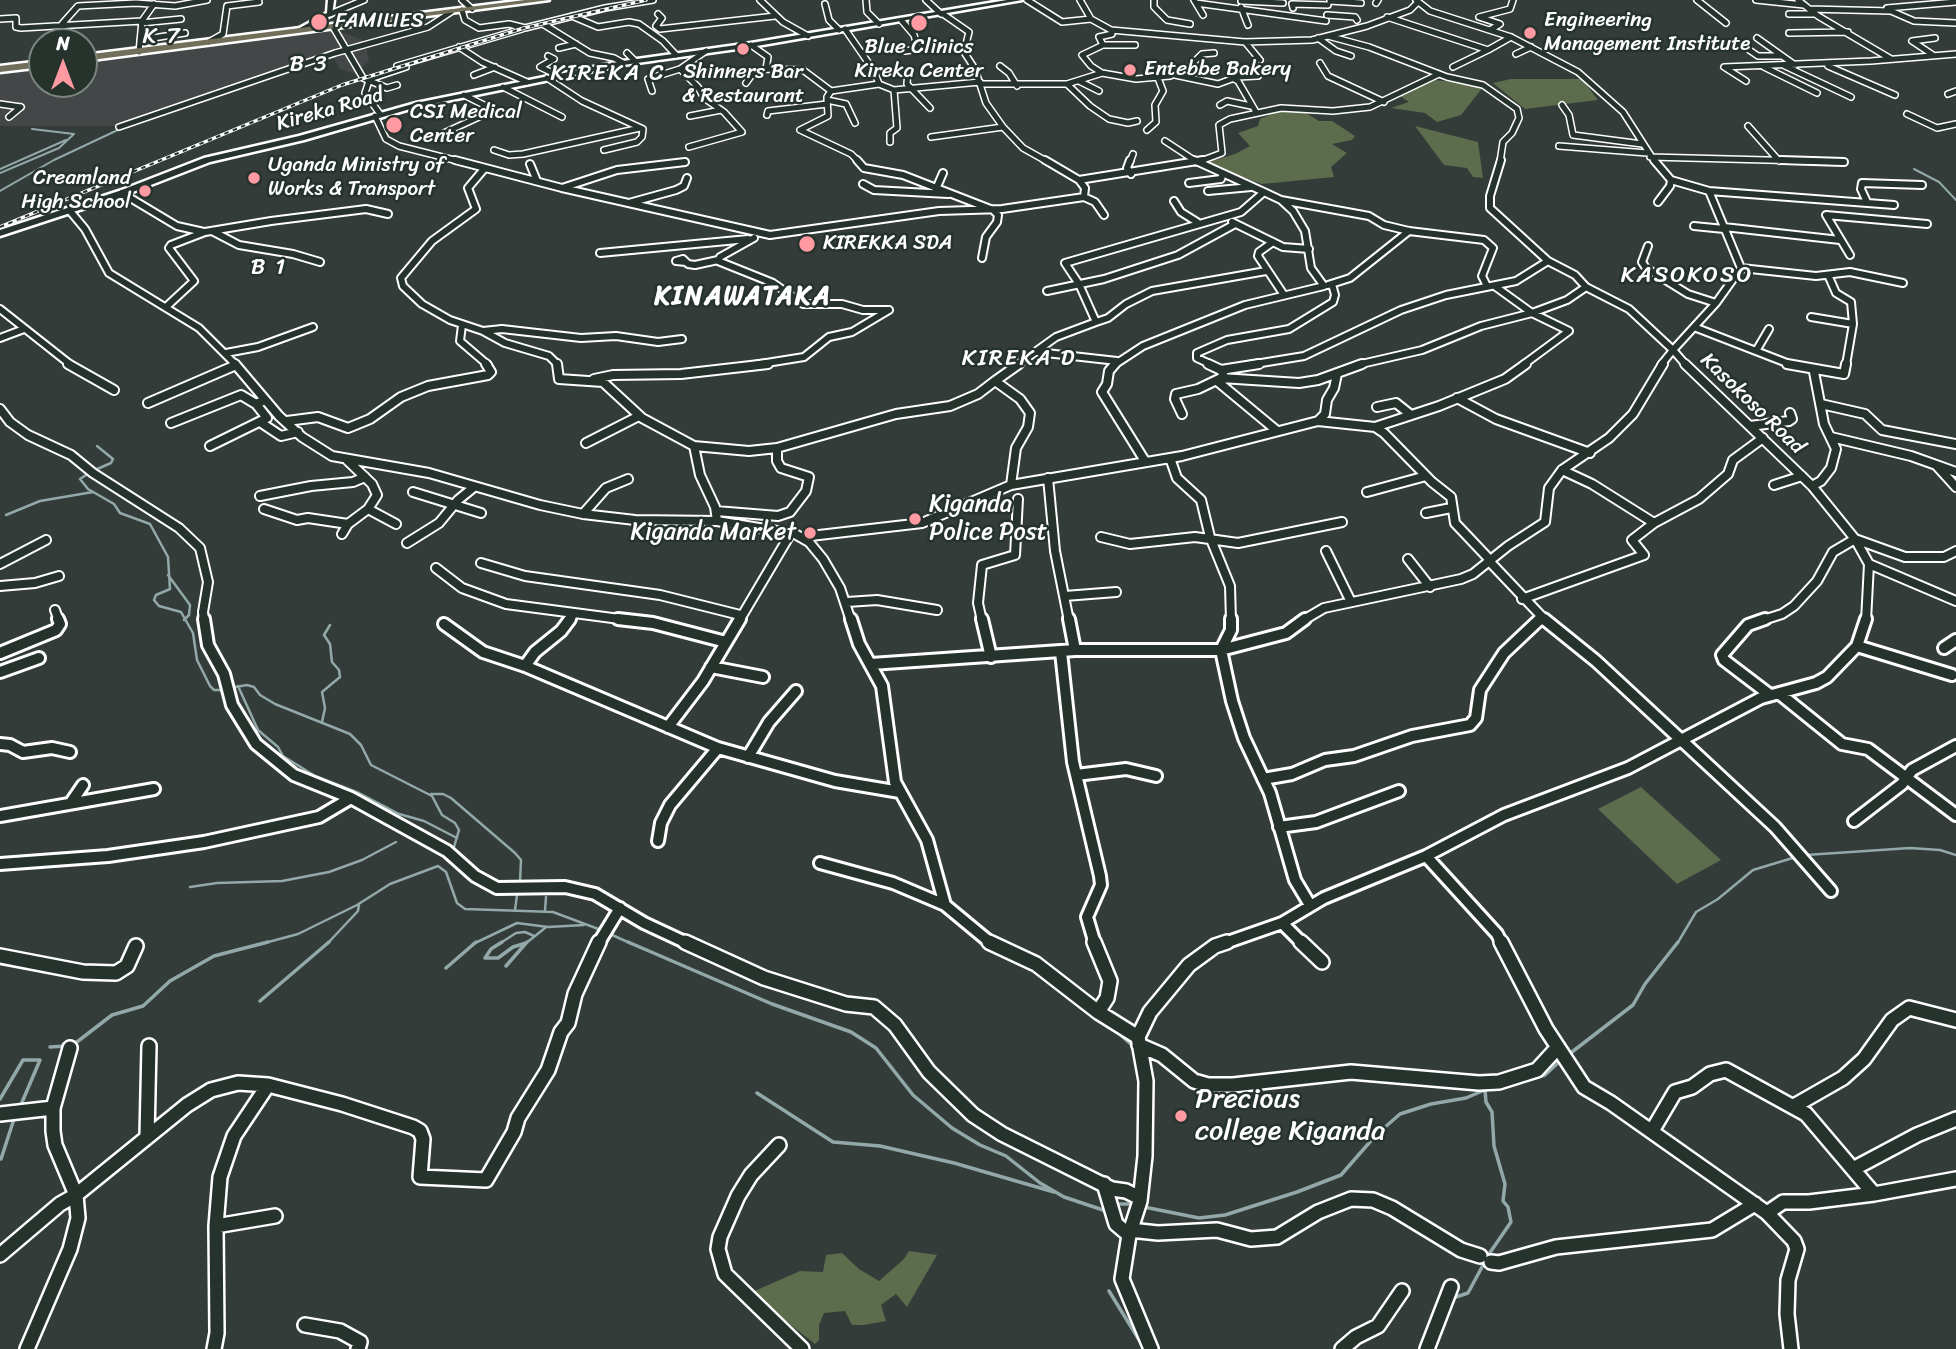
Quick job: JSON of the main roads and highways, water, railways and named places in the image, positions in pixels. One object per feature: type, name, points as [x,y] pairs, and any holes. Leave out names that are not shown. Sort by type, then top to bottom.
[{"type":"highway","points":[[98,56],[451,12],[466,7],[545,0]]},
{"type":"highway","points":[[1,69],[28,66]]},
{"type":"main road","points":[[298,31],[330,14],[331,0]]},
{"type":"main road","name":"Kireka Road","points":[[0,233],[122,194],[207,160],[464,95],[623,63],[902,21],[1014,0]]},
{"type":"waterway","points":[[152,118],[301,67]]},
{"type":"waterway","points":[[0,191],[54,160],[122,128]]},
{"type":"waterway","points":[[0,173],[59,148],[74,134],[32,129]]},
{"type":"waterway","points":[[0,169],[66,140]]},
{"type":"waterway","points":[[1914,169],[1939,182],[1956,200]]},
{"type":"waterway","points":[[95,470],[111,463],[113,459],[97,446]]},
{"type":"waterway","points":[[89,473],[80,479],[88,489],[114,504],[120,513],[150,524],[168,557],[169,577]]},
{"type":"waterway","points":[[6,515],[40,501],[93,492]]},
{"type":"waterway","points":[[169,577],[190,605],[189,615],[185,619]]},
{"type":"waterway","points":[[169,577],[170,589],[156,595],[154,600],[159,606],[181,612],[185,619]]},
{"type":"waterway","points":[[185,619],[193,633],[197,660],[210,686],[214,690],[223,690]]},
{"type":"waterway","points":[[322,722],[325,708],[322,692],[340,677],[339,670],[332,662],[330,644],[324,635],[330,625]]},
{"type":"waterway","points":[[230,688],[238,687]]},
{"type":"waterway","points":[[238,687],[258,730],[278,747],[283,756],[315,776],[359,793],[399,814],[424,821],[457,838]]},
{"type":"waterway","points":[[238,687],[254,687],[260,695],[275,704],[350,734],[361,745],[371,765],[432,796],[442,815],[455,823],[459,830],[457,838]]},
{"type":"waterway","points":[[431,794],[443,794],[451,798],[515,853],[521,860],[520,882],[546,882]]},
{"type":"waterway","points":[[454,847],[457,838]]},
{"type":"waterway","points":[[190,887],[217,883],[282,881],[329,872],[362,860],[396,842]]},
{"type":"waterway","points":[[1806,855],[1910,848],[1940,850],[1956,855]]},
{"type":"waterway","points":[[1677,944],[1696,912],[1718,899],[1753,870],[1796,857]]},
{"type":"waterway","points":[[261,944],[298,934],[357,905],[390,884],[438,866],[446,872],[457,903],[465,909],[553,912],[601,930]]},
{"type":"waterway","points":[[515,910],[517,895]]},
{"type":"waterway","points":[[545,911],[546,897]]},
{"type":"waterway","points":[[328,943],[358,911],[359,904]]},
{"type":"waterway","points":[[475,943],[517,923],[548,927],[584,925]]},
{"type":"waterway","points":[[526,943],[545,928]]},
{"type":"waterway","points":[[499,944],[516,933],[525,932],[534,936]]},
{"type":"waterway","points":[[610,934],[632,944]]},
{"type":"waterway","points":[[73,1045],[112,1015],[143,1006],[170,981],[214,956],[268,942]]},
{"type":"waterway","points":[[502,942],[491,949],[485,958],[498,958],[513,947],[526,943]]},
{"type":"waterway","points":[[628,942],[772,1004],[851,1032],[876,1048],[913,1095],[952,1128],[980,1145],[1006,1156],[1040,1183],[1064,1197],[1103,1210]]},
{"type":"waterway","points":[[1568,1055],[1633,1005],[1645,984],[1678,942]]},
{"type":"waterway","points":[[260,1001],[328,943]]},
{"type":"waterway","points":[[446,968],[475,943]]},
{"type":"waterway","points":[[506,966],[526,943]]},
{"type":"waterway","points":[[1115,1030],[1133,1046]]},
{"type":"waterway","points":[[50,1047],[66,1046]]},
{"type":"waterway","points":[[0,1099],[23,1060],[40,1060],[20,1107]]},
{"type":"waterway","points":[[1517,1083],[1545,1075],[1560,1061]]},
{"type":"waterway","points":[[1144,1207],[1199,1218],[1225,1215],[1297,1192],[1341,1175],[1376,1135],[1400,1114],[1431,1104],[1466,1098],[1487,1089]]},
{"type":"waterway","points":[[1453,1298],[1468,1293],[1489,1254],[1511,1222],[1508,1207],[1503,1201],[1505,1184],[1494,1146],[1492,1112],[1486,1102],[1485,1090]]},
{"type":"waterway","points":[[757,1093],[833,1142],[880,1146],[954,1163],[1054,1192]]},
{"type":"waterway","points":[[1,1159],[15,1116]]},
{"type":"waterway","points":[[0,1121],[13,1119]]},
{"type":"waterway","points":[[1120,1204],[1134,1204]]},
{"type":"waterway","points":[[1109,1291],[1141,1343]]},
{"type":"railway","points":[[0,227],[342,85],[524,28],[646,0]]},
{"type":"place","name":"FAMILIES","points":[[319,22]]},
{"type":"place","name":"Blue Clinics Kireka Center","points":[[919,23]]},
{"type":"place","name":"Engineering Management Institute","points":[[1530,33]]},
{"type":"place","name":"Shinners Bar & Restaurant","points":[[743,49]]},
{"type":"place","name":"Entebbe Bakery","points":[[1130,70]]},
{"type":"place","name":"CSI Medical Center","points":[[394,125]]},
{"type":"place","name":"Uganda Ministry of Works & Transport","points":[[254,178]]},
{"type":"place","name":"Creamland High School","points":[[145,191]]},
{"type":"place","name":"KIREKKA SDA","points":[[807,244]]},
{"type":"place","name":"Kiganda Police Post","points":[[915,519]]},
{"type":"place","name":"Kiganda Market","points":[[810,533]]},
{"type":"place","name":"Precious college Kiganda","points":[[1181,1116]]},
{"type":"district","name":"K 7","points":[[162,37]]},
{"type":"district","name":"B 3","points":[[309,65]]},
{"type":"district","name":"KIREKA C","points":[[608,74]]},
{"type":"district","name":"B 1","points":[[269,268]]},
{"type":"district","name":"KASOKOSO","points":[[1687,276]]},
{"type":"district","name":"KINAWATAKA","points":[[743,297]]},
{"type":"district","name":"KIREKA D","points":[[1019,359]]}]
